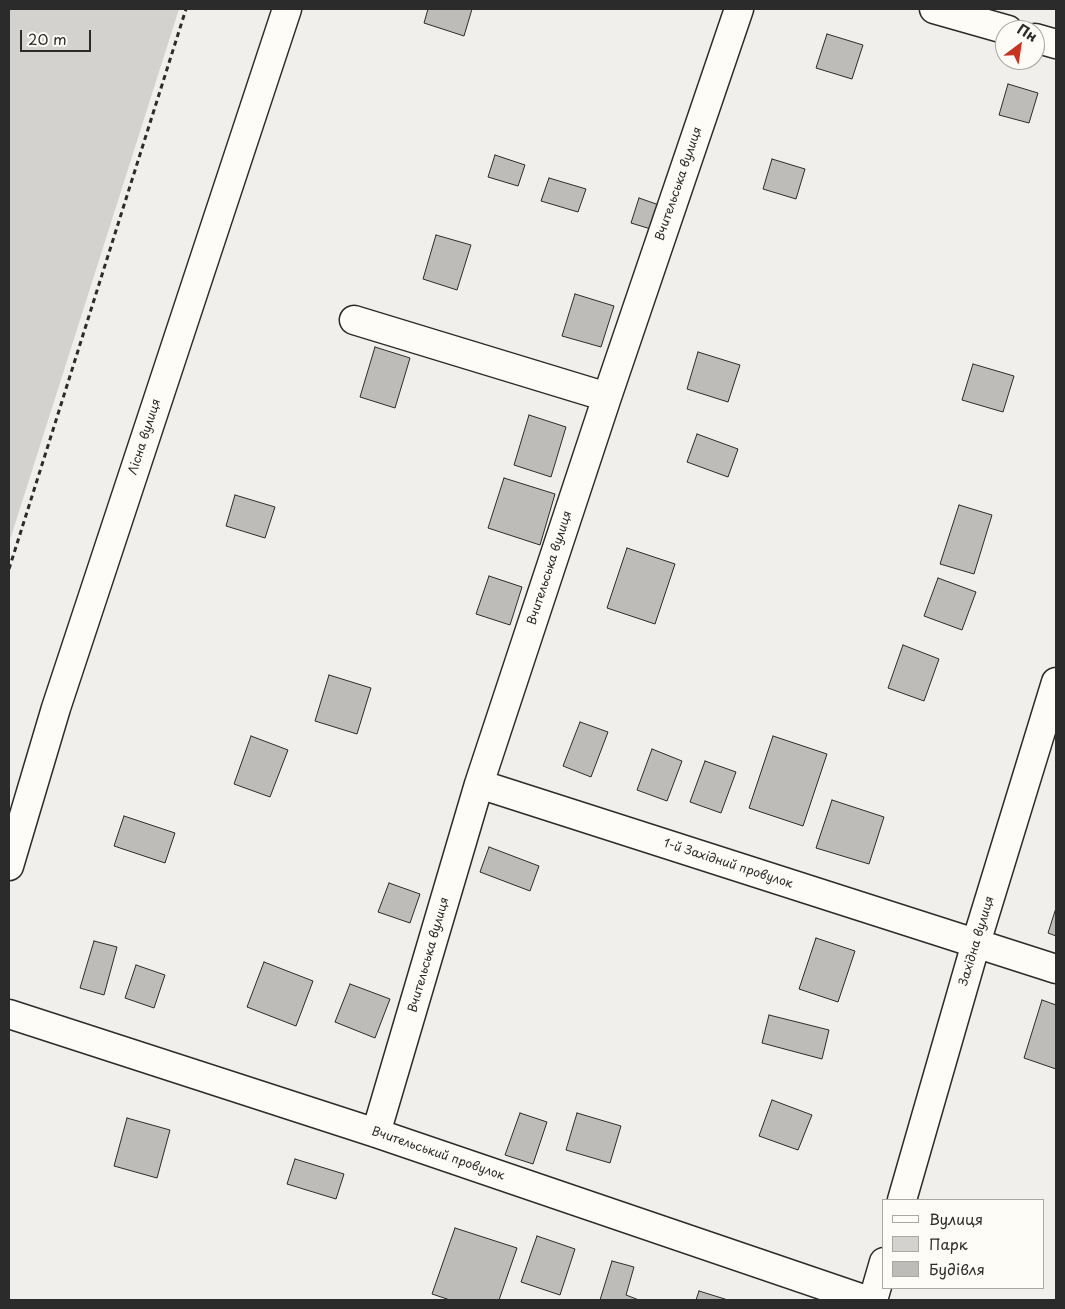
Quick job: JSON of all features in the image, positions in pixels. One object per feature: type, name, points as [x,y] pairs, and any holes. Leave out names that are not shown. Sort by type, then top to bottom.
[{"type":"street","name":"Лісна вулиця","points":[[9,866],[56,708],[287,9]]},
{"type":"street","name":"Вчительська вулиця","points":[[376,1133],[479,784],[607,397],[739,9]]},
{"type":"street","points":[[934,9],[995,26]]},
{"type":"street","points":[[354,320],[607,397]]},
{"type":"street","name":"Західна вулиця","points":[[902,1199],[976,943],[1056,682]]},
{"type":"street","name":"1-й Західний провулок","points":[[479,784],[1056,969]]},
{"type":"street","name":"Вчительський провулок","points":[[9,1014],[376,1133],[866,1300]]},
{"type":"street","points":[[873,1300],[882,1269]]},
{"type":"path","points":[[9,569],[186,9]]},
{"type":"green space","points":[[9,9],[179,9],[9,543]]},
{"type":"building","points":[[428,9],[472,9],[464,36],[424,23]]},
{"type":"building","points":[[827,34],[863,45],[852,79],[816,68]]},
{"type":"building","points":[[1008,84],[1038,93],[1029,123],[999,115]]},
{"type":"building","points":[[495,155],[525,165],[518,186],[488,177]]},
{"type":"building","points":[[772,159],[805,169],[796,199],[763,189]]},
{"type":"building","points":[[549,178],[586,189],[578,212],[541,201]]},
{"type":"building","points":[[639,198],[662,206],[654,230],[631,223]]},
{"type":"building","points":[[436,235],[471,245],[457,290],[423,279]]},
{"type":"building","points":[[575,294],[614,306],[601,347],[562,336]]},
{"type":"building","points":[[375,347],[410,358],[395,408],[360,397]]},
{"type":"building","points":[[698,352],[740,365],[728,402],[687,389]]},
{"type":"building","points":[[973,364],[1014,376],[1003,412],[962,400]]},
{"type":"building","points":[[529,415],[566,427],[551,477],[514,465]]},
{"type":"building","points":[[697,434],[738,449],[728,477],[687,462]]},
{"type":"building","points":[[504,478],[555,494],[540,545],[488,528]]},
{"type":"building","points":[[235,495],[275,507],[265,538],[226,526]]},
{"type":"building","points":[[959,505],[992,515],[974,574],[940,564]]},
{"type":"building","points":[[627,548],[675,564],[655,624],[607,608]]},
{"type":"building","points":[[489,576],[522,587],[510,625],[476,614]]},
{"type":"building","points":[[938,578],[976,592],[962,630],[924,616]]},
{"type":"building","points":[[903,645],[939,659],[924,701],[888,688]]},
{"type":"building","points":[[329,675],[371,688],[357,734],[315,721]]},
{"type":"building","points":[[580,722],[608,732],[591,777],[563,766]]},
{"type":"building","points":[[251,736],[288,750],[270,797],[234,784]]},
{"type":"building","points":[[773,736],[827,754],[803,826],[749,808]]},
{"type":"building","points":[[652,749],[682,761],[667,801],[637,790]]},
{"type":"building","points":[[705,761],[736,772],[721,813],[690,802]]},
{"type":"building","points":[[832,800],[884,817],[869,864],[816,848]]},
{"type":"building","points":[[124,816],[175,833],[165,863],[114,846]]},
{"type":"building","points":[[489,847],[539,866],[530,891],[480,872]]},
{"type":"building","points":[[389,883],[420,894],[410,923],[378,912]]},
{"type":"building","points":[[1056,908],[1056,936],[1048,933]]},
{"type":"building","points":[[816,938],[855,951],[838,1002],[799,989]]},
{"type":"building","points":[[94,941],[117,947],[104,995],[80,988]]},
{"type":"building","points":[[264,962],[313,981],[296,1026],[247,1007]]},
{"type":"building","points":[[136,965],[165,975],[154,1008],[125,998]]},
{"type":"building","points":[[350,984],[390,999],[375,1038],[335,1022]]},
{"type":"building","points":[[1042,1000],[1056,1005],[1056,1069],[1024,1058]]},
{"type":"building","points":[[769,1015],[829,1030],[822,1059],[762,1043]]},
{"type":"building","points":[[772,1100],[812,1115],[798,1150],[759,1136]]},
{"type":"building","points":[[520,1113],[547,1122],[533,1164],[505,1155]]},
{"type":"building","points":[[577,1113],[621,1126],[610,1163],[566,1150]]},
{"type":"building","points":[[127,1118],[170,1130],[157,1178],[114,1166]]},
{"type":"building","points":[[295,1159],[344,1174],[336,1199],[287,1184]]},
{"type":"building","points":[[455,1228],[517,1248],[499,1300],[450,1300],[432,1294]]},
{"type":"building","points":[[537,1236],[575,1249],[560,1295],[521,1282]]},
{"type":"building","points":[[612,1261],[634,1267],[626,1295],[639,1300],[600,1300]]},
{"type":"building","points":[[699,1291],[728,1300],[696,1300]]}]
